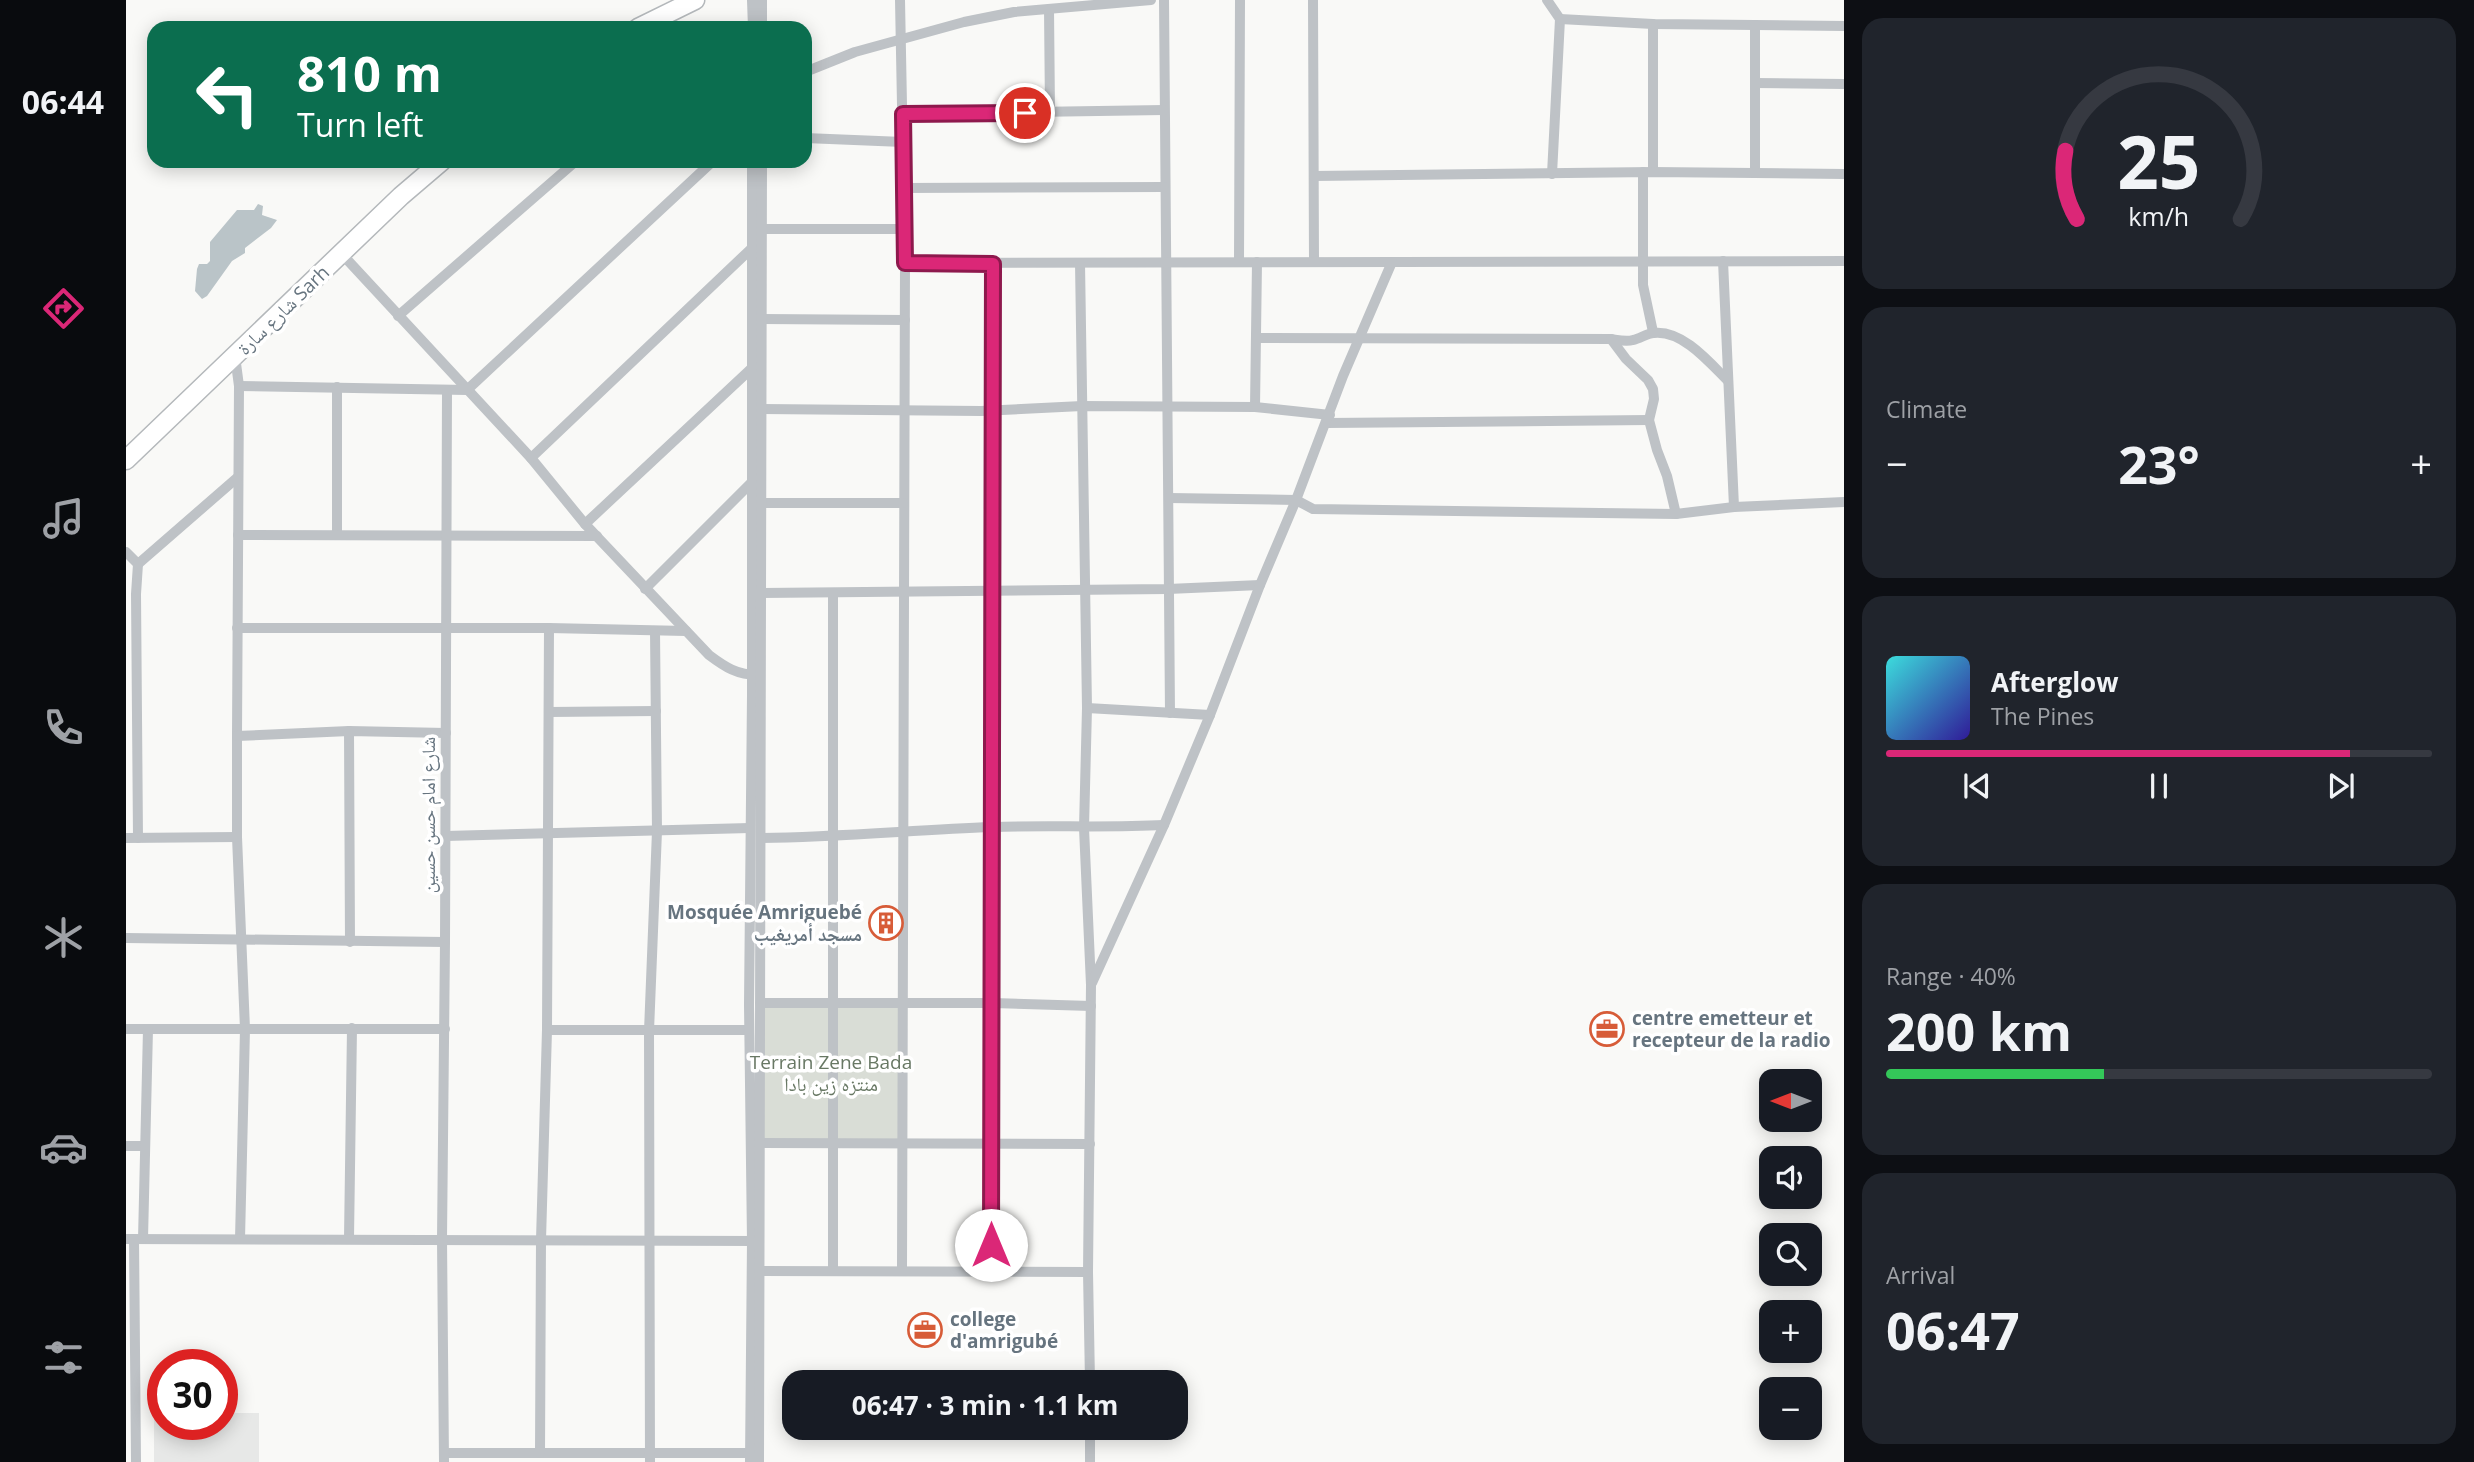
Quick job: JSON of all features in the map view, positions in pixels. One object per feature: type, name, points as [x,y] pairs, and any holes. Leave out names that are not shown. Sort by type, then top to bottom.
[{"type":"highway","points":[[642,21],[682,0]]},
{"type":"highway","points":[[652,21],[695,0]]},
{"type":"highway","name":"شارع سارة Sarh","points":[[126,449],[335,246],[422,168]]},
{"type":"highway","name":"شارع سارة Sarh","points":[[126,460],[341,253],[434,168]]},
{"type":"street","points":[[752,0],[753,21]]},
{"type":"street","points":[[761,0],[762,21]]},
{"type":"street","points":[[900,0],[905,263],[902,1270]]},
{"type":"street","points":[[812,69],[855,52],[964,22],[1014,12],[1152,0]]},
{"type":"street","points":[[1164,0],[1170,713]]},
{"type":"street","points":[[1239,262],[1240,0]]},
{"type":"street","points":[[1313,0],[1314,262]]},
{"type":"street","points":[[1547,0],[1560,19],[1552,174]]},
{"type":"street","points":[[1049,9],[1050,112]]},
{"type":"street","points":[[1560,19],[1653,24],[1844,26]]},
{"type":"street","points":[[1653,24],[1643,261],[1645,304],[1653,332]]},
{"type":"street","points":[[1755,25],[1755,173]]},
{"type":"street","points":[[1755,83],[1844,84]]},
{"type":"street","points":[[903,114],[1164,110]]},
{"type":"street","points":[[812,138],[903,142]]},
{"type":"street","points":[[398,316],[568,168]]},
{"type":"street","points":[[239,386],[467,390],[705,168]]},
{"type":"street","points":[[444,1457],[540,1453],[650,1458],[750,1457],[760,1143],[761,838],[751,483],[754,247],[752,168]]},
{"type":"street","points":[[760,1462],[760,1271],[756,1241],[749,1030],[750,828],[761,593],[762,168]]},
{"type":"street","points":[[1314,176],[1648,172],[1844,174]]},
{"type":"street","points":[[904,188],[1164,187]]},
{"type":"street","points":[[762,229],[904,229]]},
{"type":"street","points":[[531,458],[754,247]]},
{"type":"street","points":[[341,253],[531,458],[585,524],[709,655],[725,668],[739,674],[756,675]]},
{"type":"street","points":[[1723,261],[1734,507]]},
{"type":"street","points":[[905,263],[1844,261]]},
{"type":"street","points":[[1080,262],[1087,708],[1084,828],[1091,985],[1090,1370]]},
{"type":"street","points":[[1255,407],[1258,262]]},
{"type":"street","points":[[1091,985],[1164,825],[1210,715],[1392,262]]},
{"type":"street","points":[[991,1271],[994,827],[993,264]]},
{"type":"street","points":[[762,319],[905,320]]},
{"type":"street","points":[[1258,338],[1611,339],[1630,342],[1653,332],[1680,339],[1728,381]]},
{"type":"street","points":[[1611,339],[1653,389],[1654,399],[1649,420],[1676,513]]},
{"type":"street","points":[[235,356],[239,386],[237,837],[245,1029],[240,1239]]},
{"type":"street","points":[[585,524],[752,368]]},
{"type":"street","points":[[337,387],[337,535]]},
{"type":"street","name":"شارع امام حسن حسين","points":[[444,1457],[442,1240],[447,391]]},
{"type":"street","points":[[761,409],[992,411],[1082,406],[1255,407],[1328,419],[1649,420]]},
{"type":"street","points":[[138,838],[132,729],[138,564],[238,477]]},
{"type":"street","points":[[645,589],[751,483]]},
{"type":"street","points":[[1169,498],[1296,500],[1312,509],[1676,513],[1734,507],[1844,502]]},
{"type":"street","points":[[761,503],[903,503]]},
{"type":"street","points":[[238,535],[597,536]]},
{"type":"street","points":[[126,552],[138,564]]},
{"type":"street","points":[[761,593],[1168,589],[1260,585]]},
{"type":"street","points":[[833,593],[833,1270]]},
{"type":"street","points":[[237,628],[686,631]]},
{"type":"street","points":[[540,1453],[541,1240],[547,1030],[549,628]]},
{"type":"street","points":[[650,1458],[649,1031],[657,831],[655,631]]},
{"type":"street","points":[[1087,708],[1210,715]]},
{"type":"street","points":[[549,712],[656,711]]},
{"type":"street","points":[[237,736],[349,731],[446,733]]},
{"type":"street","points":[[349,731],[350,942]]},
{"type":"street","points":[[761,838],[832,837],[994,827],[1164,825]]},
{"type":"street","points":[[446,836],[750,828]]},
{"type":"street","points":[[126,838],[237,837]]},
{"type":"street","points":[[126,938],[445,942]]},
{"type":"street","points":[[760,1003],[993,1003],[1091,1006]]},
{"type":"street","points":[[349,1238],[352,1028]]},
{"type":"street","points":[[126,1030],[445,1029]]},
{"type":"street","points":[[136,1462],[131,1438],[134,1239],[145,1146],[148,1030]]},
{"type":"street","points":[[547,1030],[749,1030]]},
{"type":"street","points":[[760,1143],[1090,1144]]},
{"type":"street","points":[[126,1146],[145,1146]]},
{"type":"street","points":[[134,1239],[756,1241]]},
{"type":"street","points":[[760,1271],[1088,1272]]},
{"type":"street","points":[[1090,1440],[1090,1462]]},
{"type":"shaded area","points":[[258,204],[263,206],[262,215],[277,220],[245,248],[245,253],[232,261],[202,299],[195,291],[197,269],[199,264],[207,264],[210,261],[210,242],[237,210],[254,210]]},
{"type":"shaded area","points":[[238,1413],[259,1413],[259,1462],[154,1462],[154,1440],[238,1440]]},
{"type":"green space","name":"Terrain Zene Bada منتزه زين بادا","points":[[760,1003],[902,1003],[902,1143],[760,1143]]},
{"type":"place","name":"Mosquée Amriguebé مسجد أمريغيب","points":[[886,923]]},
{"type":"place","name":"centre emetteur et recepteur de la radio","points":[[1607,1029]]},
{"type":"place","name":"college d'amrigubé","points":[[925,1330]]},
{"type":"route","points":[[991,1245],[994,852],[993,264],[905,263],[903,114],[1025,113]]}]
